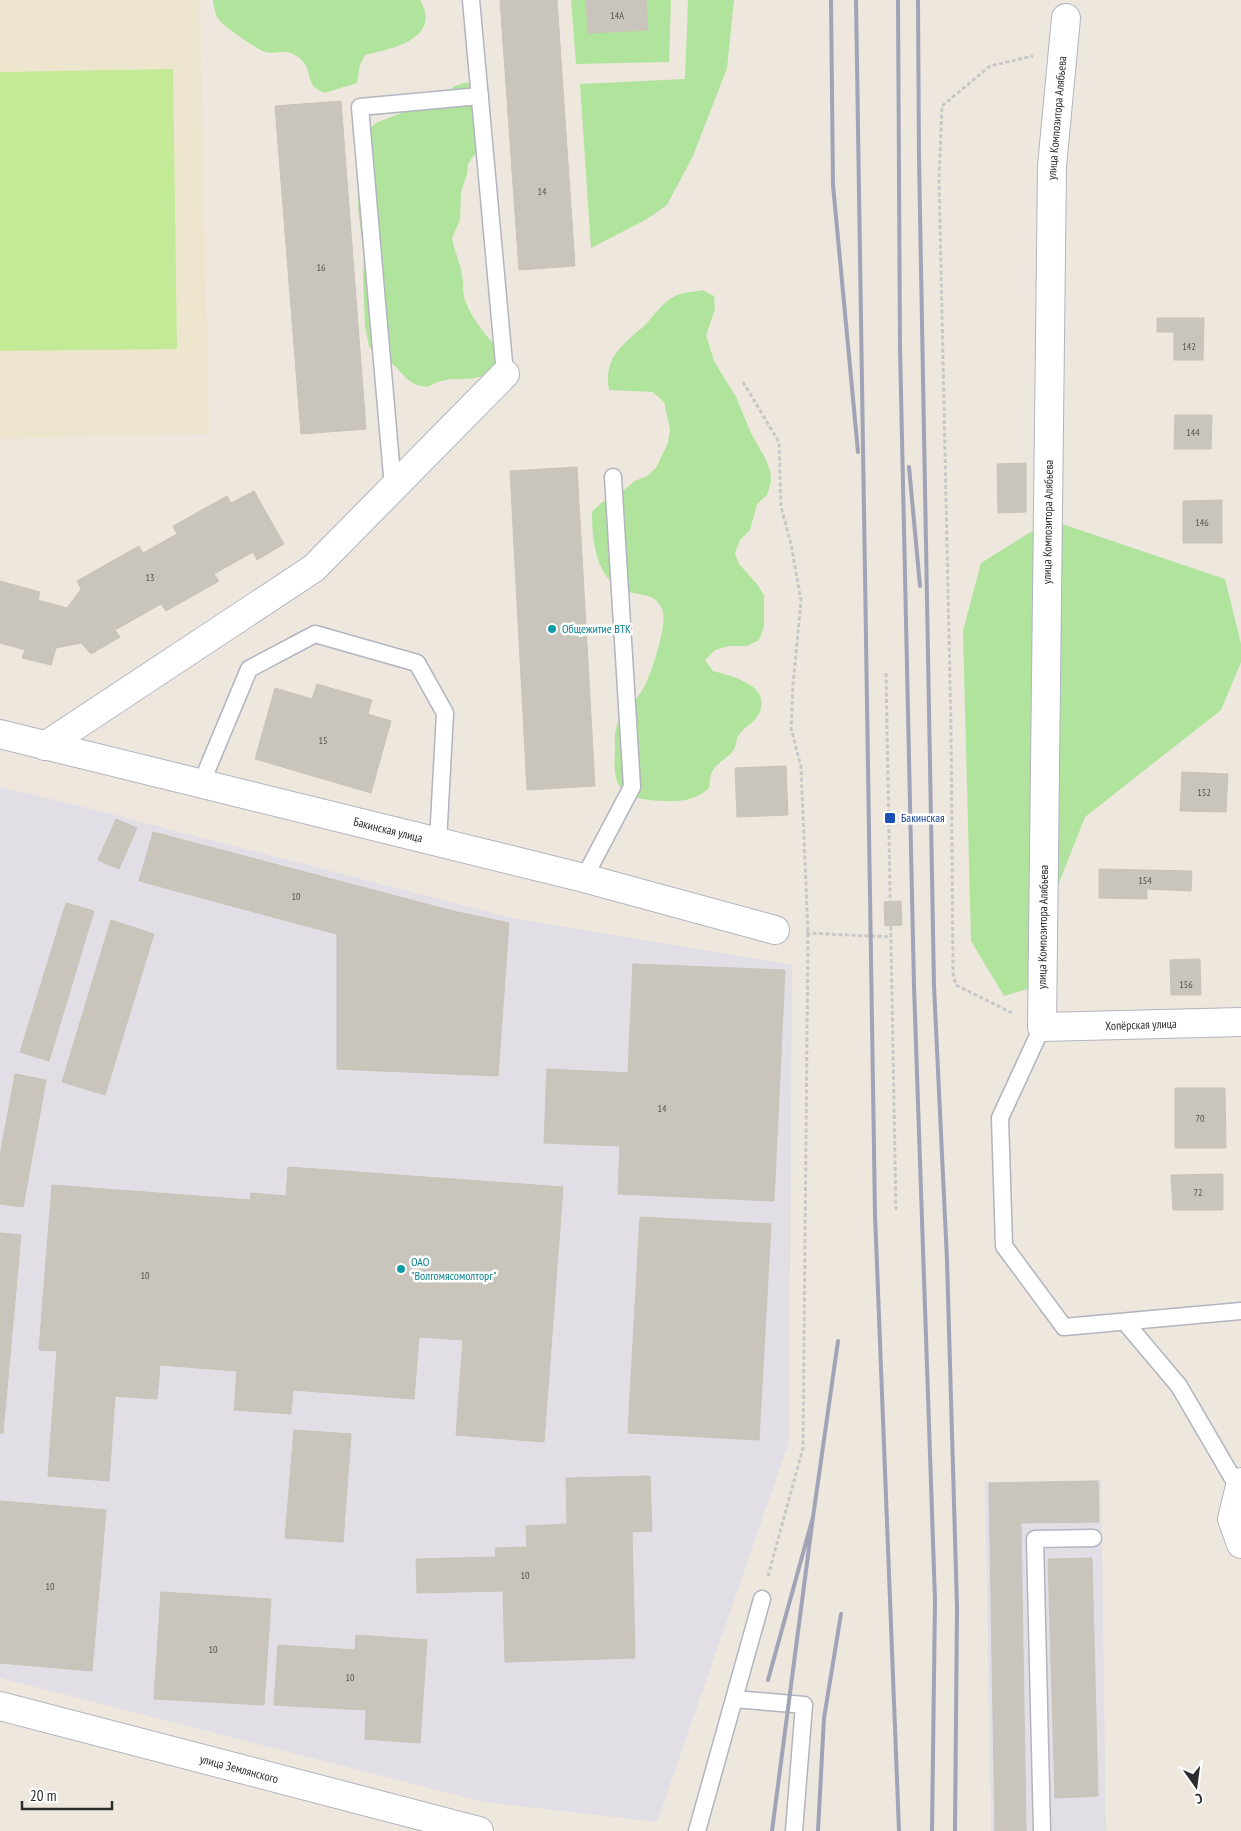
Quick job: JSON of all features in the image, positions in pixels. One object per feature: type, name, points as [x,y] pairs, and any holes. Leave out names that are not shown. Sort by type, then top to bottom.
[{"type":"street","name":"улица Композитора Алябьева","points":[[1042,1027],[1052,166],[1066,18]]},
{"type":"street","points":[[45,746],[314,568],[505,374]]},
{"type":"street","name":"Бакинская улица","points":[[0,734],[584,878],[775,930]]},
{"type":"street","name":"Хопёрская улица","points":[[1042,1027],[1241,1022]]},
{"type":"street","points":[[1240,1486],[1232,1519],[1241,1544]]},
{"type":"street","name":"улица Землянского","points":[[0,1706],[479,1831]]},
{"type":"lane","points":[[471,0],[505,374]]},
{"type":"lane","points":[[393,487],[360,107],[480,96]]},
{"type":"lane","points":[[584,878],[632,787],[613,476]]},
{"type":"lane","points":[[201,784],[249,669],[315,634],[417,663],[445,713],[438,842]]},
{"type":"lane","points":[[1042,1027],[1000,1118],[1004,1246],[1064,1327],[1241,1311]]},
{"type":"lane","points":[[1125,1322],[1179,1386],[1240,1486]]},
{"type":"lane","points":[[1042,1831],[1035,1539],[1093,1538]]},
{"type":"lane","points":[[697,1831],[762,1599]]},
{"type":"lane","points":[[734,1699],[804,1705],[794,1831]]},
{"type":"path","points":[[1042,1027],[956,985],[953,973],[952,728],[940,177],[942,106],[990,66],[1063,50]]},
{"type":"path","points":[[743,382],[779,442],[781,507],[791,544],[802,601],[793,685],[791,728],[802,768],[808,933],[803,1448],[762,1599]]},
{"type":"path","points":[[886,673],[896,1212]]},
{"type":"path","points":[[808,933],[891,937]]},
{"type":"shaded area","points":[[0,0],[200,0],[209,434],[0,439]]},
{"type":"shaded area","points":[[0,787],[512,918],[792,965],[789,1442],[657,1822],[484,1802],[0,1678]]},
{"type":"shaded area","points":[[1101,1480],[1106,1831],[991,1831],[985,1482]]},
{"type":"green space","points":[[213,0],[420,0],[425,13],[425,24],[420,33],[411,40],[365,55],[360,65],[357,83],[324,93],[314,87],[304,63],[295,55],[287,52],[265,52],[223,24],[218,19]]},
{"type":"green space","points":[[571,0],[586,0],[588,33],[647,30],[646,0],[671,0],[669,62],[576,64]]},
{"type":"green space","points":[[688,0],[734,0],[727,68],[693,156],[667,205],[647,219],[591,248],[580,84],[685,79]]},
{"type":"green space","points":[[173,69],[177,349],[0,351],[0,72]]},
{"type":"green space","points":[[464,83],[482,86],[488,94],[490,113],[481,150],[473,156],[468,164],[461,192],[460,220],[452,238],[463,279],[465,302],[483,332],[495,345],[497,357],[494,367],[487,374],[473,378],[444,380],[428,387],[416,385],[407,379],[394,365],[376,354],[369,346],[365,326],[364,257],[358,208],[361,169],[369,129],[376,123],[439,98],[455,86]]},
{"type":"green space","points":[[702,290],[714,296],[715,309],[706,335],[714,361],[736,397],[751,433],[765,458],[770,470],[771,482],[767,495],[757,504],[750,530],[740,540],[735,553],[739,564],[764,595],[764,626],[759,640],[747,646],[729,646],[715,650],[705,660],[713,671],[731,676],[750,685],[761,698],[761,707],[757,717],[738,736],[733,751],[713,770],[709,788],[700,795],[673,801],[642,799],[625,793],[616,778],[615,737],[618,722],[640,693],[650,673],[661,639],[664,619],[663,612],[656,600],[619,588],[605,573],[596,554],[592,512],[601,503],[635,481],[647,476],[656,468],[668,443],[670,429],[664,402],[653,392],[609,390],[609,368],[613,359],[617,351],[667,301],[678,295]]},
{"type":"green space","points":[[1050,520],[1225,579],[1241,644],[1241,662],[1221,710],[1085,817],[1053,898],[1057,980],[1004,996],[971,941],[963,631],[981,563]]},
{"type":"building","points":[[500,0],[557,0],[575,266],[519,270]]},
{"type":"building","points":[[586,0],[646,0],[648,30],[588,33]]},
{"type":"building","points":[[341,101],[366,429],[301,434],[275,106]]},
{"type":"building","points":[[1157,318],[1204,318],[1203,360],[1174,360],[1174,332],[1157,332]]},
{"type":"building","points":[[1175,415],[1212,415],[1211,449],[1174,449]]},
{"type":"building","points":[[1026,463],[1026,512],[998,513],[997,464]]},
{"type":"building","name":"Общежитие ВТК","points":[[577,467],[595,786],[527,790],[510,471]]},
{"type":"building","points":[[254,491],[284,544],[257,560],[253,552],[214,574],[219,581],[166,611],[161,604],[115,630],[120,637],[91,654],[81,643],[56,648],[51,665],[22,658],[25,650],[0,643],[0,581],[40,592],[38,600],[67,608],[81,589],[77,581],[139,546],[143,553],[177,534],[173,526],[227,496],[231,503]]},
{"type":"building","points":[[1222,500],[1222,543],[1183,543],[1183,501]]},
{"type":"building","points":[[317,684],[372,700],[368,714],[391,721],[371,793],[255,759],[275,688],[312,699]]},
{"type":"building","points":[[786,766],[788,815],[737,817],[735,768]]},
{"type":"building","points":[[1182,772],[1228,774],[1226,812],[1180,811]]},
{"type":"building","points":[[116,819],[137,828],[119,869],[98,860]]},
{"type":"building","points":[[153,832],[453,911],[444,940],[362,941],[139,881]]},
{"type":"building","points":[[1099,869],[1192,871],[1191,891],[1147,889],[1147,899],[1099,898]]},
{"type":"building","points":[[901,901],[902,925],[885,926],[884,902]]},
{"type":"building","points":[[66,903],[94,911],[49,1061],[20,1052]]},
{"type":"building","points":[[453,911],[509,923],[498,1076],[337,1069],[337,934],[362,941],[444,940]]},
{"type":"building","points":[[111,920],[154,934],[105,1095],[62,1082]]},
{"type":"building","points":[[1200,959],[1201,995],[1171,995],[1170,960]]},
{"type":"building","points":[[633,964],[785,970],[774,1201],[618,1194],[620,1146],[544,1143],[547,1069],[628,1073]]},
{"type":"building","points":[[15,1074],[46,1080],[23,1207],[0,1204],[0,1156]]},
{"type":"building","points":[[1175,1088],[1225,1088],[1226,1148],[1175,1148]]},
{"type":"building","name":"ОАО \"Волгомясомолторг\"","points":[[288,1167],[563,1187],[544,1442],[456,1435],[463,1340],[419,1337],[414,1399],[293,1390],[291,1414],[234,1410],[251,1193],[286,1196]]},
{"type":"building","points":[[1223,1174],[1223,1210],[1173,1210],[1171,1175]]},
{"type":"building","points":[[52,1185],[250,1200],[237,1371],[160,1365],[157,1399],[115,1396],[109,1481],[48,1476],[57,1351],[39,1350]]},
{"type":"building","points":[[640,1217],[771,1224],[759,1440],[628,1433]]},
{"type":"building","points":[[0,1233],[21,1235],[3,1433],[0,1433]]},
{"type":"building","points":[[294,1430],[351,1434],[343,1542],[285,1538]]},
{"type":"building","points":[[650,1476],[652,1531],[632,1532],[635,1658],[505,1662],[503,1591],[417,1593],[416,1559],[496,1557],[495,1548],[527,1547],[526,1526],[567,1524],[566,1478]]},
{"type":"building","points":[[1098,1481],[1099,1522],[1021,1523],[1026,1831],[995,1831],[989,1483]]},
{"type":"building","points":[[0,1501],[106,1510],[92,1671],[0,1663]]},
{"type":"building","points":[[1092,1558],[1098,1796],[1055,1798],[1048,1559]]},
{"type":"building","points":[[161,1592],[271,1599],[264,1705],[154,1699]]},
{"type":"building","points":[[356,1635],[427,1640],[420,1743],[365,1739],[366,1710],[274,1705],[278,1645],[355,1650]]},
{"type":"railway","points":[[831,0],[833,185],[858,452]]},
{"type":"railway","points":[[856,0],[875,1214],[899,1831]]},
{"type":"railway","points":[[898,0],[900,347],[914,986],[935,1600],[932,1831]]},
{"type":"railway","points":[[918,0],[919,157],[934,986],[947,1260],[957,1607],[955,1831]]},
{"type":"railway","points":[[909,467],[920,586]]},
{"type":"railway","points":[[813,1517],[838,1341]]},
{"type":"railway","points":[[768,1680],[813,1517],[772,1831]]},
{"type":"railway","points":[[818,1831],[824,1718],[841,1614]]},
{"type":"place","name":"Общежитие ВТК","points":[[552,629]]},
{"type":"place","name":"Бакинская","points":[[890,818]]},
{"type":"place","name":"ОАО \"Волгомясомолторг\"","points":[[401,1269]]}]
